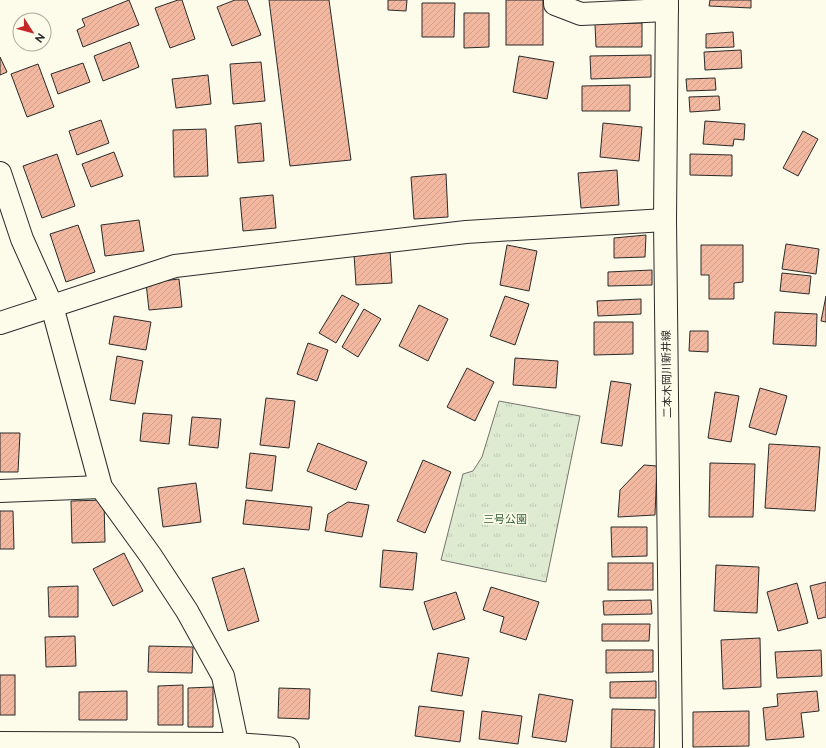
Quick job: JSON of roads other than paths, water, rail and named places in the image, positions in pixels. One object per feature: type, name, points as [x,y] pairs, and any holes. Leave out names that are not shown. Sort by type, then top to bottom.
[{"type":"street","points":[[555,0],[555,4],[581,14],[667,5]]},
{"type":"street","name":"二本木岡川新井線","points":[[667,5],[665,220],[671,748]]},
{"type":"street","points":[[0,173],[22,239],[52,306],[101,487],[151,556],[187,611],[223,676],[238,746]]},
{"type":"street","points":[[0,323],[175,266],[466,232],[665,220]]},
{"type":"street","points":[[0,491],[101,487]]},
{"type":"street","points":[[0,743],[288,748]]},
{"type":"park label","name":"三号公園","points":[[505,519]]}]
